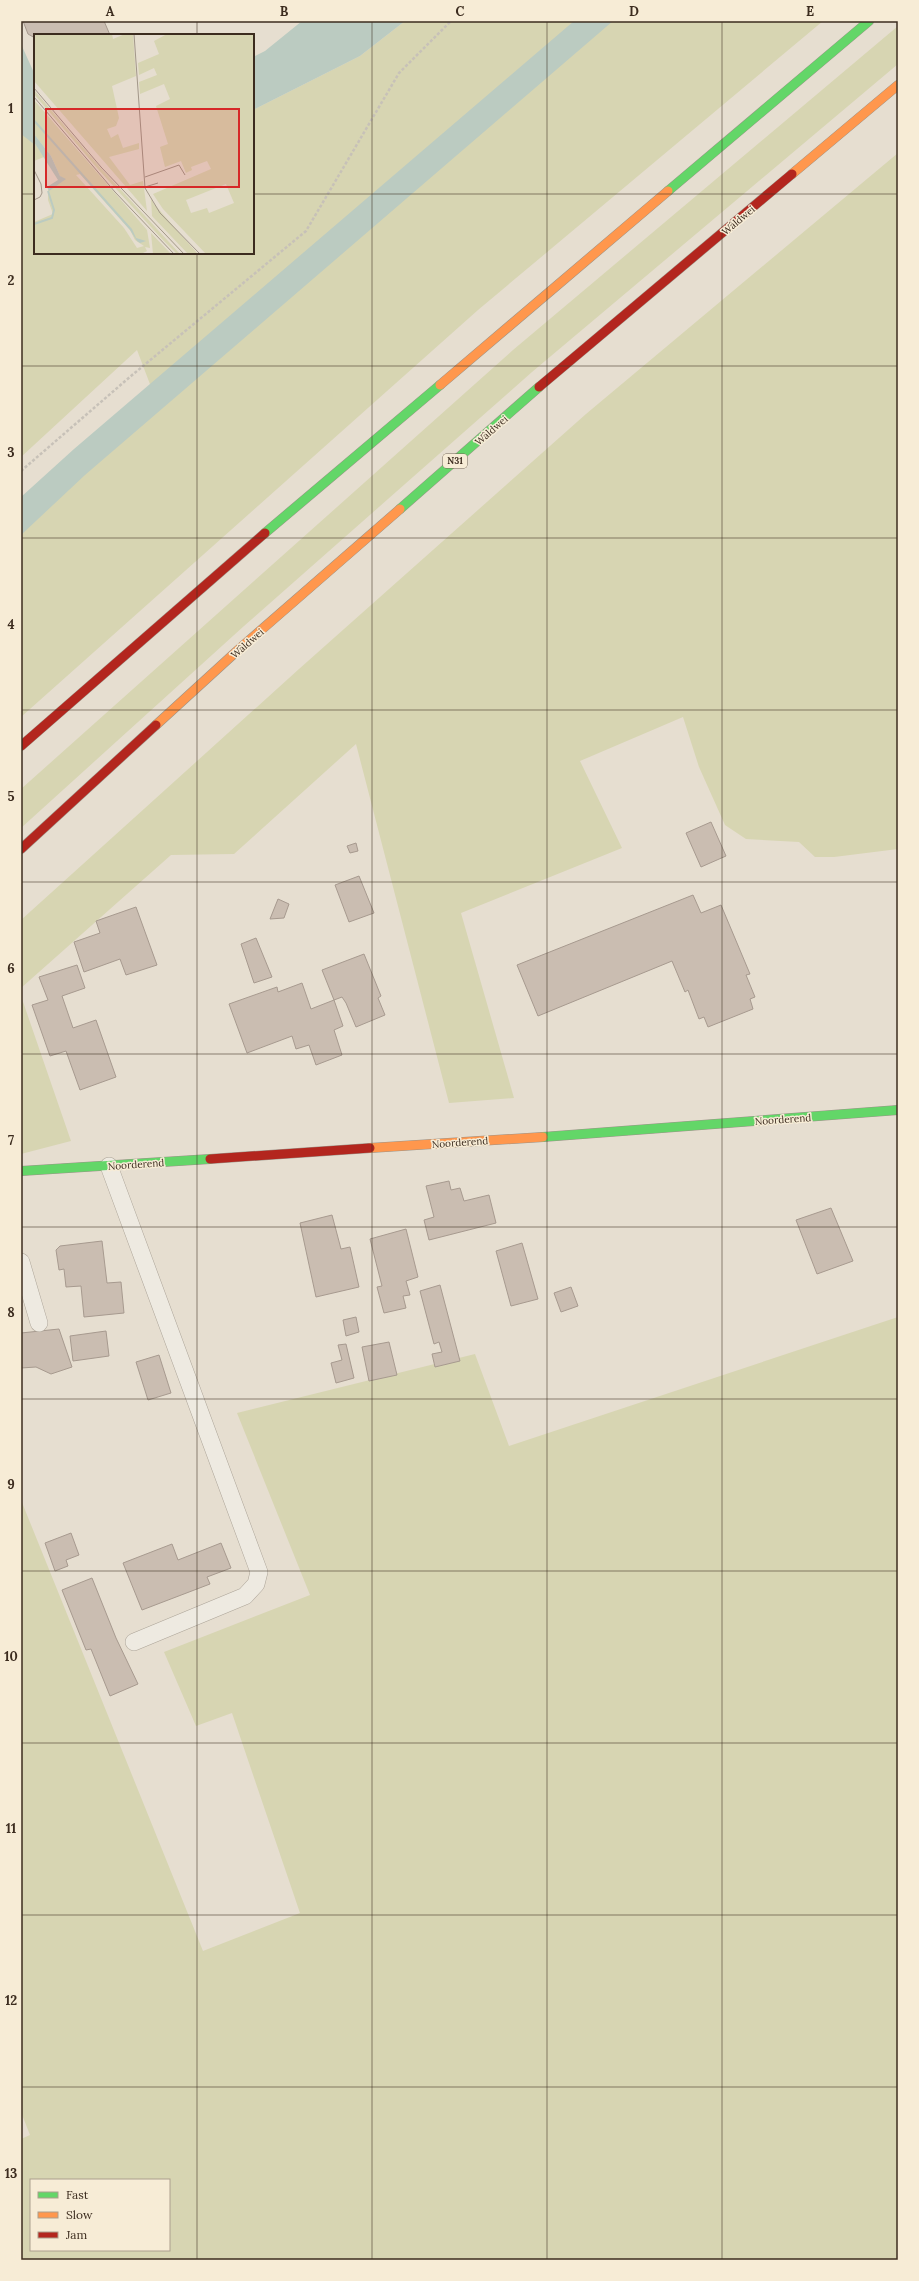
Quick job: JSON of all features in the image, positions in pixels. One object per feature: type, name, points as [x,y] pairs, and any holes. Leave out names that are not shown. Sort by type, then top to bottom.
[{"type":"main road","points":[[21,746],[258,539],[869,21]]},
{"type":"main road","name":"Wâldwei","points":[[21,849],[237,651],[569,361],[898,85]]},
{"type":"main road","name":"Noorderend","points":[[21,1171],[516,1139],[898,1110]]},
{"type":"lane","points":[[109,1166],[258,1572],[256,1584],[245,1596],[134,1642]]},
{"type":"lane","points":[[21,1262],[39,1323]]},
{"type":"path","points":[[21,471],[131,376],[306,231],[399,73],[450,21]]},
{"type":"shaded area","points":[[302,21],[405,21],[360,56],[254,109],[254,56],[265,51]]},
{"type":"shaded area","points":[[405,21],[823,21],[478,310],[21,717],[21,511],[156,400],[137,350],[21,457],[21,95],[34,117],[34,254],[254,254],[254,109],[360,56]]},
{"type":"shaded area","points":[[574,21],[613,21],[85,475],[21,535],[21,497],[74,449]]},
{"type":"shaded area","points":[[898,26],[898,64],[532,372],[244,626],[21,828],[21,789],[513,350]]},
{"type":"shaded area","points":[[21,44],[34,73],[34,144],[21,134]]},
{"type":"shaded area","points":[[898,153],[898,849],[834,857],[815,857],[799,842],[746,839],[725,825],[699,767],[683,717],[580,761],[622,848],[461,913],[514,1098],[449,1103],[356,744],[234,854],[171,855],[21,988],[21,920],[299,669],[586,414]]},
{"type":"shaded area","points":[[21,996],[71,1141],[21,1154]]},
{"type":"shaded area","points":[[898,1317],[898,2260],[21,2260],[21,2139],[30,2135],[21,2112],[21,1500],[203,1951],[300,1913],[232,1713],[196,1726],[164,1652],[310,1595],[237,1413],[475,1354],[509,1446]]},
{"type":"building","points":[[23,21],[104,21],[110,34],[34,34],[34,37],[28,34]]},
{"type":"building","points":[[711,822],[726,856],[701,867],[686,833]]},
{"type":"building","points":[[356,843],[358,851],[350,853],[347,846]]},
{"type":"building","points":[[359,876],[374,913],[349,922],[335,885]]},
{"type":"building","points":[[693,895],[701,913],[721,905],[750,974],[746,975],[755,997],[750,999],[753,1009],[708,1027],[704,1017],[699,1019],[688,990],[685,992],[672,961],[538,1016],[517,965]]},
{"type":"building","points":[[278,899],[289,904],[284,918],[270,919]]},
{"type":"building","points":[[136,907],[157,965],[126,975],[120,959],[84,972],[74,942],[100,933],[96,921]]},
{"type":"building","points":[[256,938],[272,977],[254,983],[241,944]]},
{"type":"building","points":[[364,954],[381,996],[378,998],[385,1015],[356,1027],[342,997],[334,1000],[322,970]]},
{"type":"building","points":[[77,965],[85,988],[62,996],[73,1028],[96,1020],[116,1077],[80,1090],[66,1051],[50,1056],[32,1005],[48,1000],[39,977]]},
{"type":"building","points":[[302,983],[311,1009],[334,1000],[343,1026],[334,1030],[342,1055],[316,1065],[309,1045],[296,1049],[292,1036],[247,1053],[229,1004],[277,987],[278,992]]},
{"type":"building","points":[[449,1181],[451,1190],[460,1188],[464,1201],[489,1195],[496,1223],[429,1240],[424,1220],[434,1217],[426,1186]]},
{"type":"building","points":[[831,1208],[853,1261],[817,1274],[796,1220]]},
{"type":"building","points":[[332,1215],[341,1249],[350,1247],[359,1287],[316,1297],[300,1223]]},
{"type":"building","points":[[406,1229],[418,1277],[406,1281],[410,1295],[403,1296],[406,1308],[384,1313],[377,1287],[382,1286],[370,1239]]},
{"type":"building","points":[[102,1241],[107,1283],[121,1282],[124,1313],[84,1317],[81,1286],[66,1287],[64,1269],[59,1270],[56,1250],[60,1246]]},
{"type":"building","points":[[522,1243],[538,1299],[511,1306],[496,1251]]},
{"type":"building","points":[[440,1285],[460,1361],[435,1367],[432,1354],[442,1352],[439,1342],[434,1344],[420,1291]]},
{"type":"building","points":[[571,1287],[578,1306],[561,1312],[554,1293]]},
{"type":"building","points":[[356,1317],[359,1332],[346,1336],[343,1320]]},
{"type":"building","points":[[59,1329],[72,1367],[51,1374],[36,1367],[21,1368],[21,1333]]},
{"type":"building","points":[[106,1331],[109,1356],[73,1361],[70,1336]]},
{"type":"building","points":[[389,1342],[397,1375],[369,1381],[362,1347]]},
{"type":"building","points":[[346,1344],[354,1378],[336,1383],[331,1363],[342,1360],[338,1345]]},
{"type":"building","points":[[159,1355],[171,1393],[148,1400],[136,1362]]},
{"type":"building","points":[[71,1533],[79,1555],[66,1560],[68,1566],[55,1571],[45,1543]]},
{"type":"building","points":[[221,1543],[231,1568],[207,1577],[210,1584],[142,1610],[123,1563],[172,1544],[178,1560]]},
{"type":"building","points":[[92,1578],[116,1638],[138,1684],[110,1696],[91,1649],[86,1650],[62,1590]]},
{"type":"traffic: fast","points":[[668,191],[869,21]]},
{"type":"traffic: fast","points":[[265,533],[440,385]]},
{"type":"traffic: fast","points":[[400,509],[539,387]]},
{"type":"traffic: fast","points":[[543,1137],[898,1110]]},
{"type":"traffic: fast","points":[[21,1171],[210,1159]]},
{"type":"traffic: slow","points":[[792,174],[898,85]]},
{"type":"traffic: slow","points":[[440,385],[668,191]]},
{"type":"traffic: slow","points":[[156,725],[237,651],[400,509]]},
{"type":"traffic: slow","points":[[370,1148],[543,1137]]},
{"type":"traffic: jam","points":[[539,387],[792,174]]},
{"type":"traffic: jam","points":[[21,746],[265,533]]},
{"type":"traffic: jam","points":[[21,849],[156,725]]},
{"type":"traffic: jam","points":[[210,1159],[370,1148]]}]
